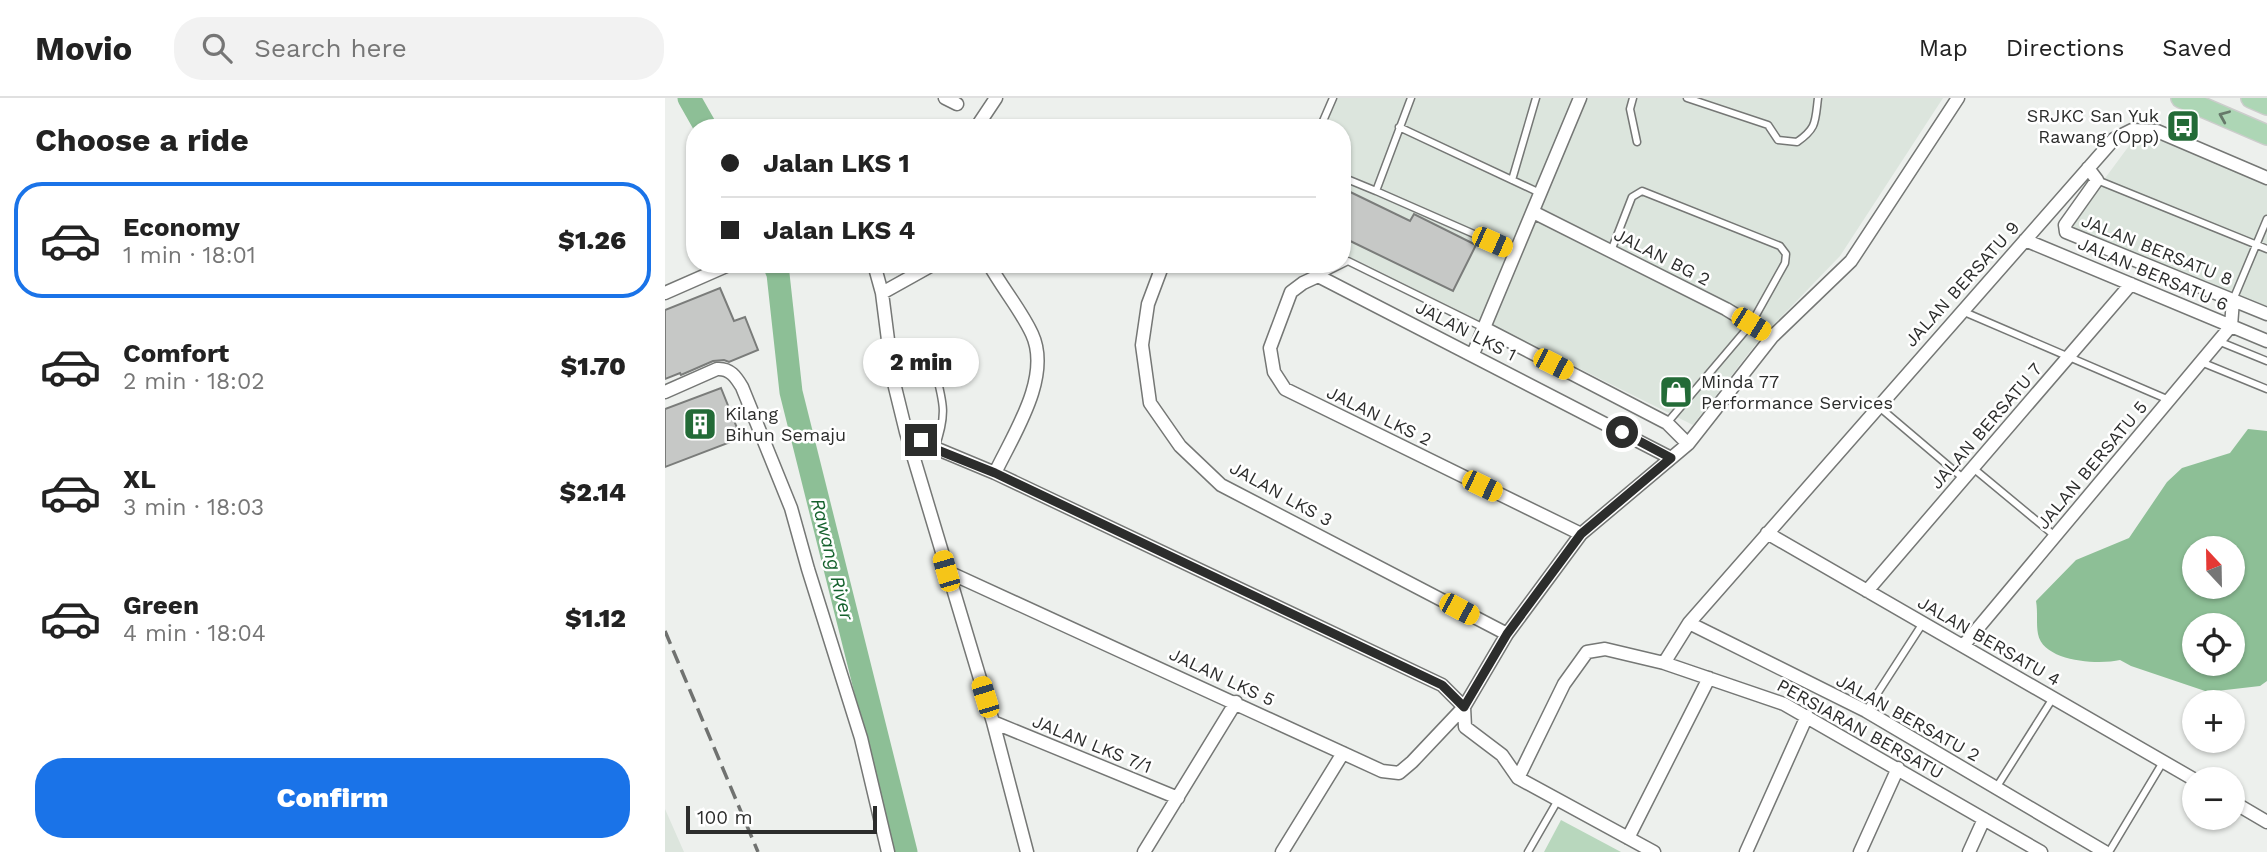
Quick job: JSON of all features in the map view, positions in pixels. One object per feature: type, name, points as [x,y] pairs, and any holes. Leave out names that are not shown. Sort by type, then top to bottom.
[{"type":"main road","points":[[2181,98],[2267,135]]},
{"type":"main road","points":[[2251,98],[2267,105]]},
{"type":"street","points":[[945,98],[957,104]]},
{"type":"street","points":[[982,119],[996,98]]},
{"type":"street","points":[[1473,354],[1580,98]]},
{"type":"street","points":[[1654,852],[1518,778],[1502,755],[1465,727],[1464,707],[1507,634],[1581,534],[1688,444],[1772,337],[1851,261],[1958,98]]},
{"type":"street","name":"JALAN BERSATU 9","points":[[1664,663],[1689,623],[2113,139],[2132,130],[2157,131],[2267,178]]},
{"type":"street","points":[[2088,168],[2097,180]]},
{"type":"street","name":"JALAN BERSATU 8","points":[[2097,180],[2064,225],[2066,232],[2267,314]]},
{"type":"street","name":"JALAN BG 2","points":[[1533,212],[1726,309],[1772,337]]},
{"type":"street","name":"JALAN BERSATU 6","points":[[2025,240],[2267,341]]},
{"type":"street","points":[[665,293],[711,273]]},
{"type":"street","points":[[876,273],[882,293],[893,379],[946,571],[993,722],[1027,852]]},
{"type":"street","points":[[882,293],[918,273]]},
{"type":"street","points":[[995,273],[1033,335],[1039,362],[1029,401],[995,473]]},
{"type":"street","name":"JALAN LKS 3","points":[[1160,273],[1148,304],[1142,345],[1150,403],[1180,446],[1221,485],[1507,634]]},
{"type":"street","name":"JALAN LKS 1","points":[[1318,276],[1671,458]]},
{"type":"street","name":"JALAN LKS 2","points":[[1318,276],[1291,292],[1270,348],[1273,372],[1285,389],[1581,534]]},
{"type":"street","name":"JALAN BERSATU 7","points":[[1867,591],[2131,284]]},
{"type":"street","points":[[2231,326],[2233,300]]},
{"type":"street","name":"JALAN BERSATU 5","points":[[1963,646],[2231,326]]},
{"type":"street","points":[[1484,328],[1667,423],[1688,444]]},
{"type":"street","points":[[665,392],[717,369],[725,369],[737,378],[791,508],[861,738],[888,852]]},
{"type":"street","points":[[907,432],[935,449],[995,473],[1442,685],[1464,707]]},
{"type":"street","name":"JALAN BERSATU 4","points":[[1767,533],[2182,773]]},
{"type":"street","name":"JALAN LKS 5","points":[[946,571],[1382,771],[1399,773],[1464,707]]},
{"type":"street","name":"JALAN BERSATU 2","points":[[1689,623],[1866,711],[2107,852]]},
{"type":"street","name":"PERSIARAN BERSATU","points":[[1518,778],[1564,684],[1587,652],[1605,649],[1664,663],[1761,694],[1807,716],[2041,852]]},
{"type":"street","points":[[1628,838],[1709,678]]},
{"type":"street","points":[[1144,852],[1236,702]]},
{"type":"street","points":[[1746,852],[1807,716]]},
{"type":"street","name":"JALAN LKS 7/1","points":[[993,722],[1178,798]]},
{"type":"street","points":[[1282,852],[1342,753]]},
{"type":"street","points":[[1860,852],[1898,768]]},
{"type":"street","points":[[2245,809],[2267,822]]},
{"type":"street","points":[[1974,850],[1984,819]]},
{"type":"lane","points":[[1323,119],[1333,98]]},
{"type":"lane","points":[[1375,191],[1411,98]]},
{"type":"lane","points":[[1512,180],[1536,98]]},
{"type":"lane","points":[[1633,98],[1630,109],[1637,142]]},
{"type":"lane","points":[[1687,98],[1753,118],[1768,125],[1778,140],[1797,142],[1811,132],[1816,119],[1818,98]]},
{"type":"lane","points":[[1399,127],[1540,193]]},
{"type":"lane","points":[[2097,180],[2267,249]]},
{"type":"lane","points":[[1351,181],[1516,253]]},
{"type":"lane","points":[[1611,251],[1632,197],[1641,191],[1780,246],[1786,254],[1785,263],[1751,324],[1667,423]]},
{"type":"lane","points":[[2233,300],[2267,219]]},
{"type":"lane","points":[[1351,265],[1484,328]]},
{"type":"lane","points":[[1315,273],[1318,276],[1324,273]]},
{"type":"lane","points":[[1962,310],[2169,400]]},
{"type":"lane","points":[[2218,341],[2267,361]]},
{"type":"lane","points":[[2201,362],[2267,389]]},
{"type":"lane","points":[[893,379],[935,370],[943,401],[944,423],[935,449]]},
{"type":"lane","points":[[1878,405],[1964,479]]},
{"type":"lane","points":[[1973,468],[2055,536]]},
{"type":"lane","points":[[1866,711],[1923,623]]},
{"type":"lane","points":[[1996,788],[2053,698]]},
{"type":"lane","points":[[2107,852],[2163,762]]},
{"type":"lane","points":[[1528,852],[1558,800]]},
{"type":"shaded area","points":[[1336,98],[1573,98],[1480,323],[1351,258],[1351,119],[1327,119]]},
{"type":"shaded area","points":[[1587,98],[1943,98],[1840,256],[1759,340],[1693,425],[1492,325]]},
{"type":"shaded area","points":[[2137,135],[2157,136],[2267,182],[2267,310],[2069,227]]},
{"type":"shaded area","points":[[2248,429],[2267,431],[2267,681],[2260,686],[2202,690],[2120,660],[2099,662],[2061,656],[2050,651],[2038,634],[2036,601],[2076,560],[2129,538],[2167,482],[2182,468],[2230,453]]},
{"type":"shaded area","points":[[665,809],[684,852],[665,852]]},
{"type":"shaded area","points":[[1561,820],[1621,852],[1544,852]]},
{"type":"building","points":[[1351,192],[1410,221],[1414,214],[1476,245],[1453,291],[1351,241]]},
{"type":"building","points":[[720,288],[734,321],[745,317],[758,350],[729,362],[713,361],[665,379],[665,310]]},
{"type":"building","name":"Kilang Bihun Semaju","points":[[721,388],[741,438],[665,467],[665,409]]},
{"type":"waterway","name":"Rawang River","points":[[689,98],[701,119]]},
{"type":"waterway","name":"Rawang River","points":[[778,273],[791,392],[906,852]]},
{"type":"railway","points":[[665,631],[758,852]]},
{"type":"place","name":"SRJKC San Yuk Rawang (Opp)","points":[[2183,126]]},
{"type":"place","name":"Minda 77 Performance Services","points":[[1676,392]]},
{"type":"place","name":"Kilang Bihun Semaju","points":[[700,424]]},
{"type":"route","points":[[921,440],[935,449],[995,473],[1442,685],[1464,707],[1507,634],[1581,534],[1671,458],[1622,432]]}]
